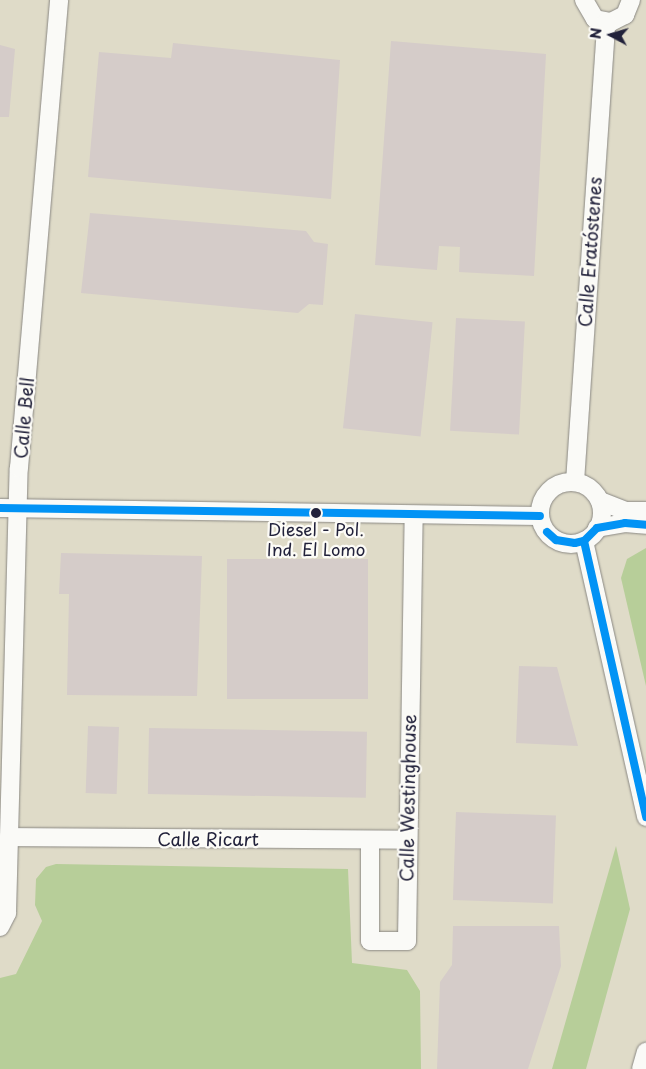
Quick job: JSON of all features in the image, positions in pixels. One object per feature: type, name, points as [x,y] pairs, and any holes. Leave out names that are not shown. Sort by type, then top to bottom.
[{"type":"street","name":"Calle Bell","points":[[0,927],[7,913],[18,508],[59,0]]},
{"type":"street","points":[[584,0],[589,14],[606,22],[625,15],[631,0]]},
{"type":"street","name":"Calle Eratóstenes","points":[[575,482],[606,22]]},
{"type":"street","points":[[600,501],[602,512],[597,528],[584,541],[565,543],[556,540],[548,534],[540,516],[543,502],[551,489],[560,484],[575,482],[588,487],[600,501],[626,511],[646,511]]},
{"type":"street","points":[[0,508],[414,516],[540,516]]},
{"type":"street","name":"Calle Westinghouse","points":[[370,840],[370,942],[407,942],[407,840],[414,516]]},
{"type":"street","points":[[597,528],[625,523],[646,525]]},
{"type":"street","points":[[584,541],[646,817]]},
{"type":"street","name":"Calle Ricart","points":[[9,837],[407,840]]},
{"type":"street","points":[[642,1069],[646,1052]]},
{"type":"green space","points":[[646,548],[646,686],[621,578],[627,559]]},
{"type":"green space","points":[[616,846],[630,909],[586,1069],[552,1069]]},
{"type":"green space","points":[[56,864],[348,869],[352,963],[407,970],[420,991],[421,1069],[0,1069],[0,978],[16,974],[42,921],[35,905],[36,879],[46,867]]},
{"type":"building","points":[[391,41],[546,54],[534,276],[459,272],[460,247],[439,246],[437,270],[375,265]]},
{"type":"building","points":[[173,43],[340,60],[331,199],[88,177],[99,52],[171,58]]},
{"type":"building","points":[[0,45],[15,49],[9,117],[0,117]]},
{"type":"building","points":[[90,213],[306,231],[314,242],[328,244],[323,305],[309,304],[298,313],[81,293]]},
{"type":"building","points":[[355,314],[433,322],[421,437],[343,428]]},
{"type":"building","points":[[456,318],[525,322],[519,434],[450,431]]},
{"type":"building","points":[[61,553],[202,556],[197,696],[67,695],[69,594],[59,594]]},
{"type":"building","points":[[227,559],[368,559],[368,699],[227,699]]},
{"type":"building","points":[[519,666],[557,667],[578,746],[516,743]]},
{"type":"building","points":[[88,726],[119,727],[117,794],[86,793]]},
{"type":"building","points":[[149,728],[367,732],[366,798],[148,794]]},
{"type":"building","points":[[456,812],[556,815],[553,903],[453,900]]},
{"type":"building","points":[[453,926],[559,926],[561,966],[528,1069],[437,1069],[440,982],[452,965]]},
{"type":"transit line","points":[[0,508],[540,516]]},
{"type":"transit line","points":[[547,532],[556,540],[575,543],[584,541],[597,528],[625,523],[646,525]]},
{"type":"transit line","points":[[584,541],[646,817]]},
{"type":"place","name":"Diesel - Pol. Ind. El Lomo","points":[[316,513]]}]
